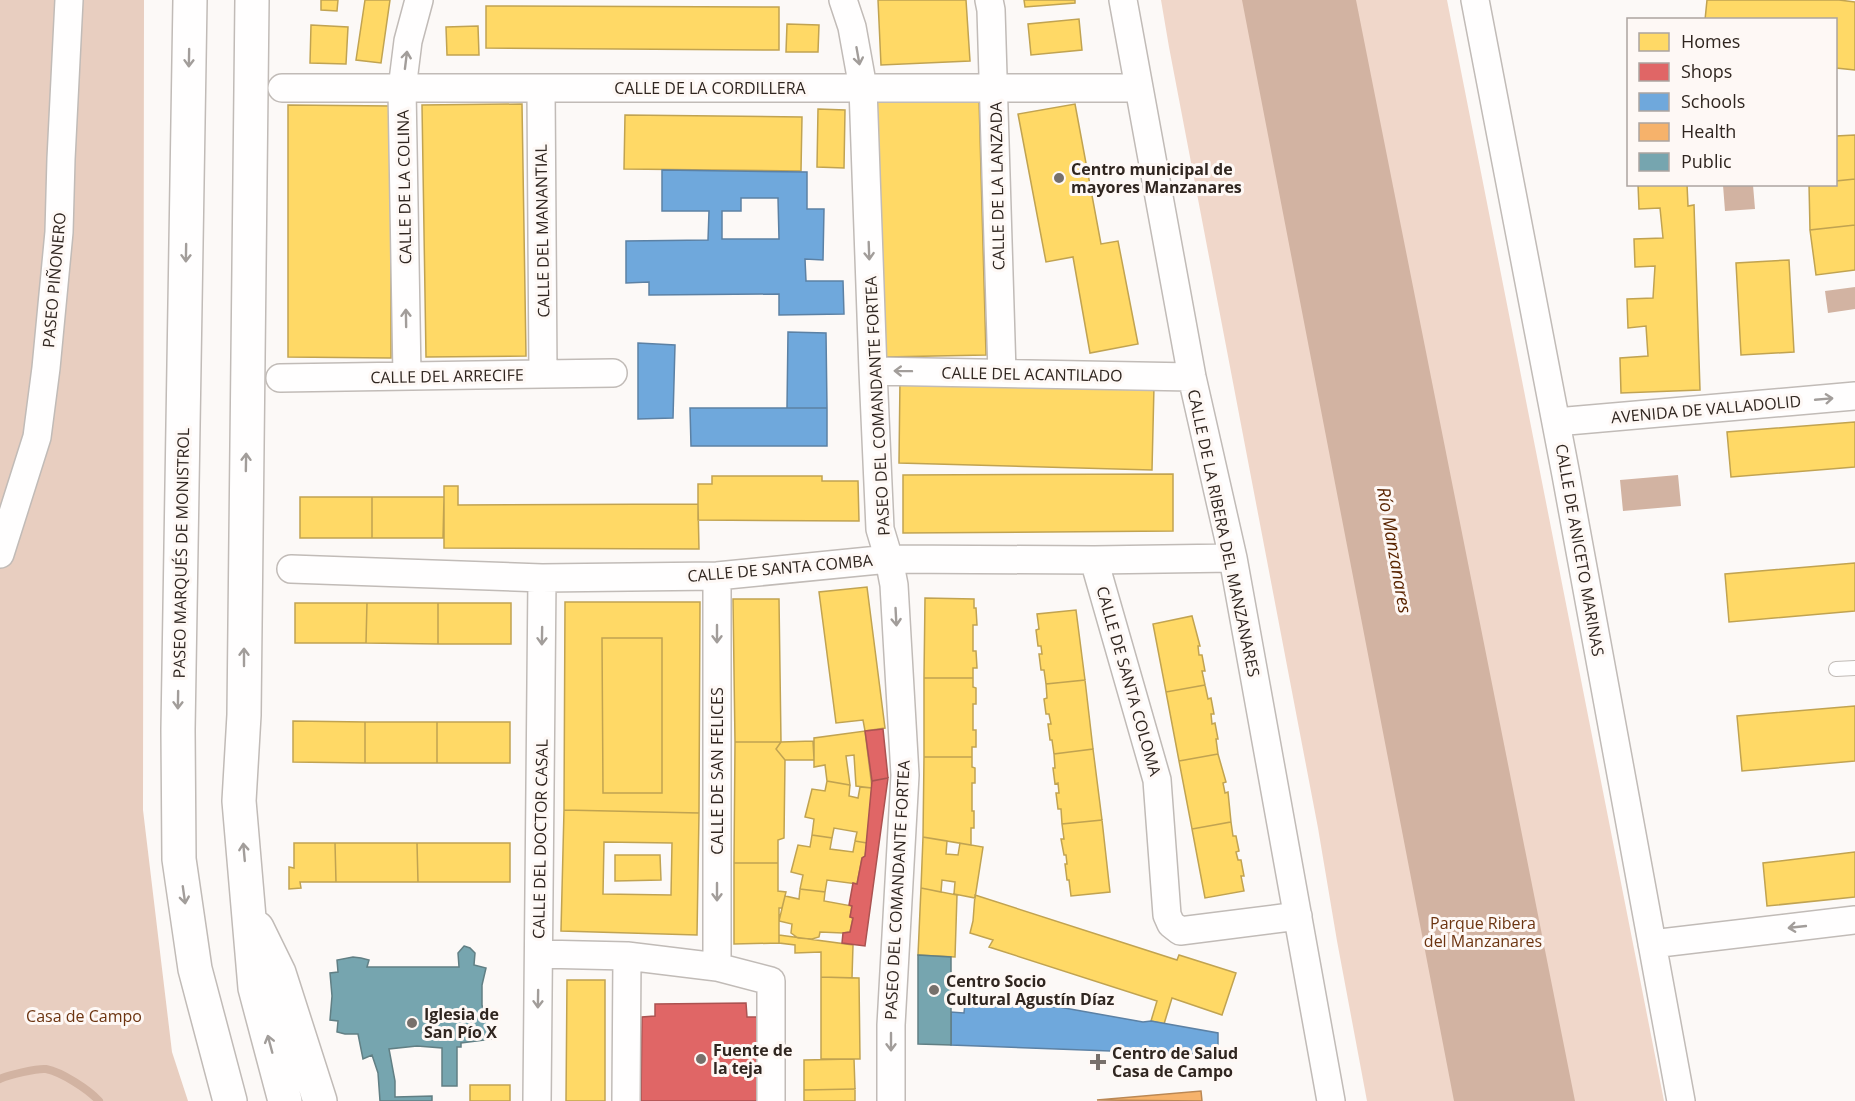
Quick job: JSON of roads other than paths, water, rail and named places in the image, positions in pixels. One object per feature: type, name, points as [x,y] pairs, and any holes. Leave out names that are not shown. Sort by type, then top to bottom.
[{"type":"highway","name":"PASEO MARQUÉS DE MONISTROL","points":[[190,0],[178,694],[178,859],[195,969],[230,1101]]},
{"type":"highway","points":[[252,0],[243,715],[239,801],[255,988],[285,1101]]},
{"type":"highway","points":[[249,910],[279,973],[320,1101]]},
{"type":"street","name":"PASEO PIÑONERO","points":[[0,555],[38,437],[59,232],[69,0]]},
{"type":"street","name":"CALLE DE LA COLINA","points":[[407,376],[402,89],[408,40],[418,0]]},
{"type":"street","name":"PASEO DEL COMANDANTE FORTEA","points":[[843,0],[852,27],[863,88],[880,529],[894,585],[905,775],[891,1014],[891,1101]]},
{"type":"street","name":"CALLE DE LA LANZADA","points":[[989,0],[994,88],[1002,373]]},
{"type":"street","name":"CALLE DE LA RIBERA DEL MANZANARES","points":[[1123,0],[1192,377],[1233,558],[1331,1101]]},
{"type":"street","name":"CALLE DE ANICETO MARINAS","points":[[1475,0],[1556,422],[1681,1101]]},
{"type":"street","name":"CALLE DE LA CORDILLERA","points":[[282,88],[1139,88]]},
{"type":"street","name":"CALLE DEL MANANTIAL","points":[[540,89],[543,374]]},
{"type":"street","name":"CALLE DEL ACANTILADO","points":[[873,371],[1192,377]]},
{"type":"street","name":"CALLE DEL ARRECIFE","points":[[280,378],[613,373]]},
{"type":"street","name":"AVENIDA DE VALLADOLID","points":[[1556,422],[1855,396]]},
{"type":"street","name":"CALLE DE SANTA COMBA","points":[[291,569],[542,578],[717,576],[889,559],[1233,558]]},
{"type":"street","name":"CALLE DE SANTA COLOMA","points":[[1094,560],[1157,780],[1167,915],[1171,924],[1180,931],[1298,916]]},
{"type":"street","name":"CALLE DE SAN FELICES","points":[[717,576],[717,967]]},
{"type":"street","name":"CALLE DEL DOCTOR CASAL","points":[[537,1101],[542,578]]},
{"type":"street","points":[[1652,944],[1855,920]]},
{"type":"street","points":[[538,954],[627,956],[717,967],[771,981],[771,1101]]},
{"type":"street","points":[[626,1101],[627,956]]},
{"type":"lane","points":[[1836,669],[1855,668]]},
{"type":"water","name":"Río Manzanares","points":[[1242,0],[1356,0],[1575,1101],[1454,1101]]},
{"type":"water","points":[[1723,186],[1753,186],[1755,209],[1725,211]]},
{"type":"water","points":[[1855,287],[1855,309],[1828,313],[1825,291]]},
{"type":"water","points":[[1678,475],[1681,506],[1623,511],[1620,480]]},
{"type":"waterway","points":[[0,1079],[23,1072],[46,1069],[75,1082],[99,1101]]},
{"type":"place","name":"Centro municipal de mayores Manzanares","points":[[1059,178]]},
{"type":"place","name":"Centro Socio Cultural Agustín Díaz","points":[[934,990]]},
{"type":"place","name":"Iglesia de San Pío X","points":[[412,1023]]},
{"type":"place","name":"Fuente de la teja","points":[[701,1059]]},
{"type":"place","name":"Centro de Salud Casa de Campo","points":[[1098,1062]]},
{"type":"park label","name":"Parque Ribera del Manzanares","points":[[1483,932]]},
{"type":"park label","name":"Casa de Campo","points":[[84,1016]]}]
